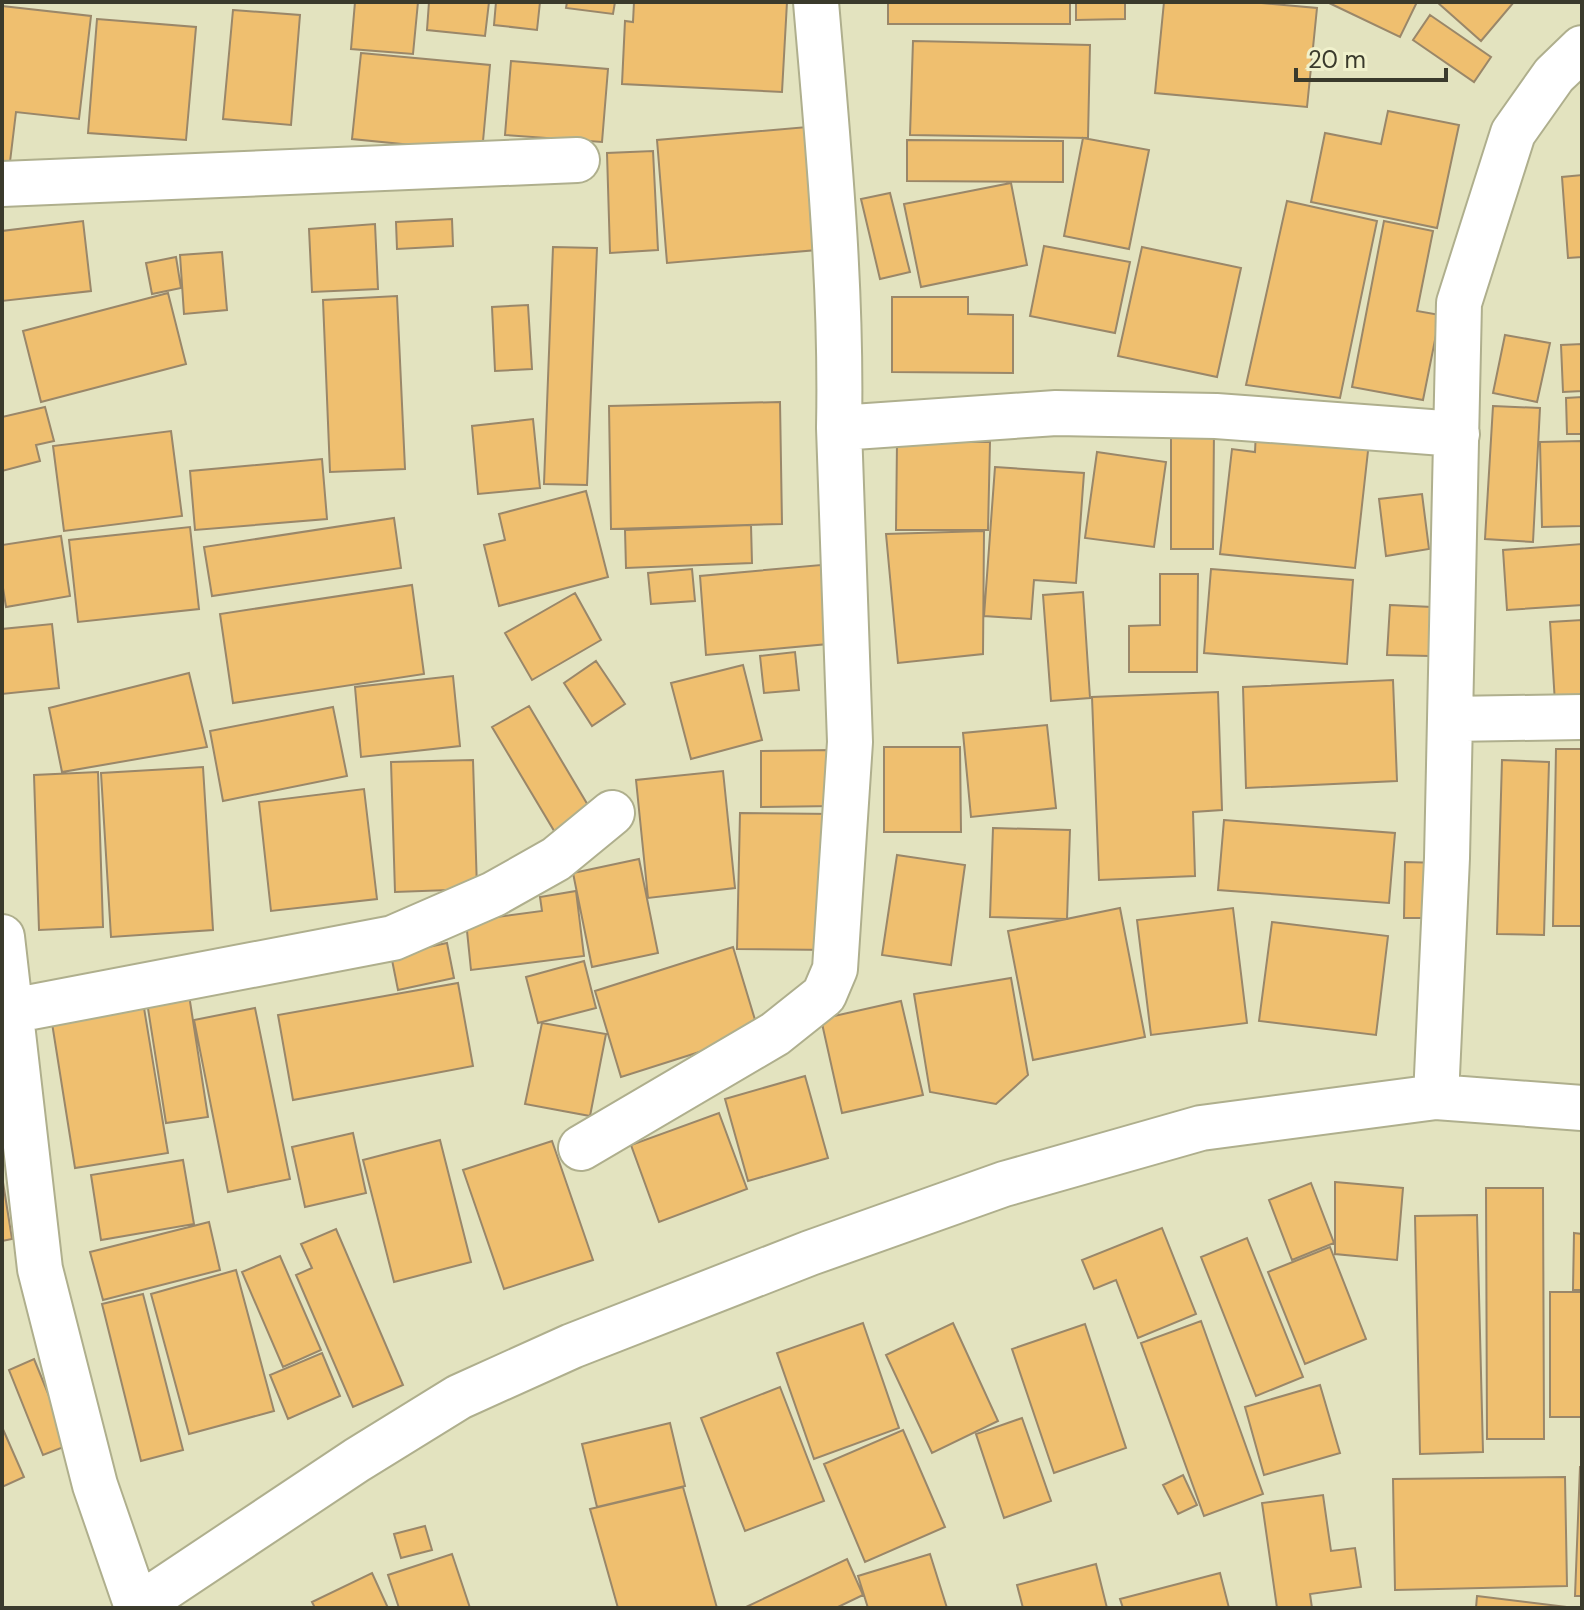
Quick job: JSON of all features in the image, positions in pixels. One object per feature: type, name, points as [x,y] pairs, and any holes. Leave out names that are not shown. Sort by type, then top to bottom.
[{"type":"street","points":[[581,1148],[775,1034],[824,995],[835,969],[850,742],[834,214],[816,2]]},
{"type":"street","points":[[1436,1097],[1450,719],[1459,303],[1513,133],[1554,75],[1582,48]]},
{"type":"street","points":[[2,184],[577,160]]},
{"type":"street","points":[[839,428],[1056,413],[1216,416],[1457,434]]},
{"type":"street","points":[[1450,719],[1582,717]]},
{"type":"street","points":[[11,1011],[393,938],[494,894],[556,859],[612,813]]},
{"type":"street","points":[[2,937],[40,1269],[95,1485],[136,1607],[357,1460],[459,1397],[632,1322],[810,1253],[1004,1184],[1201,1128],[1436,1097],[1582,1108]]},
{"type":"building","points":[[355,2],[418,2],[413,54],[351,49]]},
{"type":"building","points":[[429,2],[489,2],[485,36],[427,30]]},
{"type":"building","points":[[496,2],[540,2],[537,30],[494,25]]},
{"type":"building","points":[[567,2],[615,2],[613,14],[566,8]]},
{"type":"building","points":[[634,2],[787,2],[782,92],[622,84],[625,21],[633,22]]},
{"type":"building","points":[[888,2],[1070,2],[1070,24],[888,24]]},
{"type":"building","points":[[1076,2],[1125,2],[1125,19],[1076,20]]},
{"type":"building","points":[[1164,2],[1251,2],[1317,8],[1307,107],[1155,93]]},
{"type":"building","points":[[1327,2],[1417,2],[1400,37]]},
{"type":"building","points":[[1437,2],[1514,2],[1481,41]]},
{"type":"building","points":[[2,6],[91,16],[79,119],[16,112],[9,170],[2,170]]},
{"type":"building","points":[[233,10],[300,15],[291,125],[223,119]]},
{"type":"building","points":[[1430,15],[1491,57],[1474,82],[1413,40]]},
{"type":"building","points":[[97,19],[196,27],[186,140],[88,133]]},
{"type":"building","points":[[913,41],[1090,45],[1088,138],[910,135]]},
{"type":"building","points":[[361,53],[490,65],[482,152],[352,139]]},
{"type":"building","points":[[511,61],[608,69],[602,142],[505,135]]},
{"type":"building","points":[[1388,111],[1459,125],[1437,228],[1311,202],[1325,133],[1381,144]]},
{"type":"building","points":[[807,127],[817,250],[667,263],[657,140]]},
{"type":"building","points":[[1083,138],[1149,150],[1129,249],[1064,236]]},
{"type":"building","points":[[907,140],[1063,141],[1063,182],[907,181]]},
{"type":"building","points":[[653,151],[658,250],[610,253],[607,153]]},
{"type":"building","points":[[1582,175],[1582,257],[1568,258],[1562,177]]},
{"type":"building","points":[[1011,183],[1027,265],[921,287],[904,204]]},
{"type":"building","points":[[890,193],[910,272],[880,279],[861,199]]},
{"type":"building","points":[[1287,201],[1377,221],[1340,398],[1246,385]]},
{"type":"building","points":[[452,219],[453,246],[397,249],[396,222]]},
{"type":"building","points":[[83,221],[91,291],[2,301],[2,231]]},
{"type":"building","points":[[1384,221],[1433,231],[1417,311],[1440,315],[1423,400],[1352,387]]},
{"type":"building","points":[[375,224],[378,289],[312,292],[309,229]]},
{"type":"building","points":[[1044,246],[1130,262],[1115,333],[1030,316]]},
{"type":"building","points":[[553,247],[597,248],[587,485],[544,484]]},
{"type":"building","points":[[1142,247],[1241,268],[1217,377],[1118,356]]},
{"type":"building","points":[[222,252],[227,310],[184,314],[180,255]]},
{"type":"building","points":[[176,257],[181,288],[152,294],[146,263]]},
{"type":"building","points":[[168,293],[186,364],[41,402],[23,331]]},
{"type":"building","points":[[397,296],[405,469],[330,472],[323,300]]},
{"type":"building","points":[[892,297],[968,297],[968,314],[1013,315],[1013,373],[892,372]]},
{"type":"building","points":[[528,305],[532,369],[495,371],[492,307]]},
{"type":"building","points":[[1505,335],[1550,343],[1537,402],[1493,393]]},
{"type":"building","points":[[1582,344],[1582,391],[1563,392],[1561,345]]},
{"type":"building","points":[[1582,397],[1582,434],[1567,434],[1566,398]]},
{"type":"building","points":[[780,402],[782,524],[611,529],[609,406]]},
{"type":"building","points":[[1493,406],[1540,408],[1533,542],[1485,539]]},
{"type":"building","points":[[45,407],[54,441],[36,445],[40,461],[2,471],[2,417]]},
{"type":"building","points":[[533,419],[540,488],[478,494],[472,426]]},
{"type":"building","points":[[1171,428],[1214,428],[1213,549],[1171,549]]},
{"type":"building","points":[[1256,430],[1369,442],[1355,568],[1220,554],[1232,449],[1255,452]]},
{"type":"building","points":[[171,431],[182,516],[64,531],[53,446]]},
{"type":"building","points":[[1582,441],[1582,526],[1542,527],[1540,442]]},
{"type":"building","points":[[897,442],[990,442],[988,530],[896,530]]},
{"type":"building","points":[[1097,452],[1166,462],[1154,547],[1085,538]]},
{"type":"building","points":[[322,459],[327,519],[195,530],[190,471]]},
{"type":"building","points":[[995,467],[1084,473],[1076,583],[1034,580],[1031,619],[984,616]]},
{"type":"building","points":[[586,491],[608,577],[499,606],[484,545],[505,540],[499,514]]},
{"type":"building","points":[[1422,494],[1429,549],[1386,556],[1379,499]]},
{"type":"building","points":[[394,518],[401,568],[212,596],[204,547]]},
{"type":"building","points":[[751,525],[752,563],[626,568],[625,530]]},
{"type":"building","points":[[190,527],[199,609],[78,622],[69,540]]},
{"type":"building","points":[[984,531],[983,654],[898,663],[886,534]]},
{"type":"building","points":[[61,536],[70,596],[6,607],[2,545]]},
{"type":"building","points":[[1582,544],[1582,605],[1507,610],[1503,550]]},
{"type":"building","points":[[821,565],[828,644],[706,655],[700,576]]},
{"type":"building","points":[[692,569],[695,601],[651,604],[648,573]]},
{"type":"building","points":[[1211,569],[1353,580],[1347,664],[1204,653]]},
{"type":"building","points":[[1160,574],[1198,574],[1197,672],[1129,672],[1129,626],[1160,625]]},
{"type":"building","points":[[412,585],[424,674],[233,703],[220,614]]},
{"type":"building","points":[[1083,592],[1090,698],[1051,701],[1043,595]]},
{"type":"building","points":[[575,593],[601,640],[532,680],[505,633]]},
{"type":"building","points":[[1390,605],[1432,607],[1430,656],[1387,655]]},
{"type":"building","points":[[1582,620],[1582,701],[1555,703],[1550,622]]},
{"type":"building","points":[[52,624],[59,688],[2,694],[2,629]]},
{"type":"building","points":[[795,652],[799,690],[764,693],[760,656]]},
{"type":"building","points":[[596,661],[625,704],[592,726],[564,683]]},
{"type":"building","points":[[743,665],[762,740],[691,759],[671,683]]},
{"type":"building","points":[[189,673],[207,747],[62,772],[49,708]]},
{"type":"building","points":[[453,676],[460,746],[361,757],[355,687]]},
{"type":"building","points":[[1393,680],[1397,781],[1246,788],[1243,687]]},
{"type":"building","points":[[1218,692],[1222,810],[1193,812],[1195,876],[1099,880],[1092,697]]},
{"type":"building","points":[[529,706],[592,812],[556,834],[492,727]]},
{"type":"building","points":[[333,707],[347,776],[223,801],[210,731]]},
{"type":"building","points":[[1047,725],[1056,808],[971,817],[963,733]]},
{"type":"building","points":[[884,747],[960,747],[961,832],[884,832]]},
{"type":"building","points":[[1556,749],[1582,749],[1582,926],[1553,926]]},
{"type":"building","points":[[833,750],[834,806],[761,807],[761,751]]},
{"type":"building","points":[[473,760],[477,889],[395,892],[391,762]]},
{"type":"building","points":[[1502,760],[1549,762],[1544,935],[1497,934]]},
{"type":"building","points":[[203,767],[213,930],[111,937],[101,773]]},
{"type":"building","points":[[723,771],[735,888],[648,898],[636,780]]},
{"type":"building","points":[[98,772],[103,927],[39,930],[34,775]]},
{"type":"building","points":[[364,789],[377,899],[271,911],[259,802]]},
{"type":"building","points":[[740,813],[834,814],[831,950],[737,949]]},
{"type":"building","points":[[1224,820],[1395,833],[1389,903],[1218,890]]},
{"type":"building","points":[[993,828],[1070,830],[1067,919],[990,917]]},
{"type":"building","points":[[897,855],[965,865],[951,965],[882,955]]},
{"type":"building","points":[[639,859],[658,953],[592,967],[573,873]]},
{"type":"building","points":[[1405,862],[1441,863],[1440,918],[1404,918]]},
{"type":"building","points":[[576,891],[584,956],[471,970],[466,921],[542,911],[540,897]]},
{"type":"building","points":[[1120,908],[1145,1037],[1033,1060],[1008,931]]},
{"type":"building","points":[[1233,908],[1247,1023],[1151,1035],[1137,920]]},
{"type":"building","points":[[1272,922],[1388,936],[1376,1035],[1259,1021]]},
{"type":"building","points":[[447,943],[454,978],[398,990],[391,955]]},
{"type":"building","points":[[733,947],[759,1033],[621,1077],[595,991]]},
{"type":"building","points":[[584,961],[596,1008],[538,1023],[526,977]]},
{"type":"building","points":[[1011,978],[1028,1075],[996,1104],[930,1092],[914,994]]},
{"type":"building","points":[[458,983],[473,1066],[293,1100],[278,1015]]},
{"type":"building","points":[[189,995],[208,1117],[166,1123],[147,1002]]},
{"type":"building","points":[[901,1001],[923,1095],[842,1113],[821,1019]]},
{"type":"building","points":[[144,1008],[168,1153],[75,1168],[52,1023]]},
{"type":"building","points":[[255,1008],[290,1179],[228,1192],[194,1020]]},
{"type":"building","points":[[542,1023],[606,1034],[590,1116],[525,1104]]},
{"type":"building","points":[[805,1076],[828,1158],[748,1181],[725,1099]]},
{"type":"building","points":[[719,1113],[747,1189],[659,1222],[631,1145]]},
{"type":"building","points":[[353,1133],[366,1193],[305,1207],[292,1147]]},
{"type":"building","points":[[440,1140],[471,1262],[394,1282],[363,1160]]},
{"type":"building","points":[[552,1141],[593,1260],[504,1289],[463,1170]]},
{"type":"building","points":[[183,1160],[194,1224],[101,1240],[91,1175]]},
{"type":"building","points":[[2,1176],[12,1239],[2,1241]]},
{"type":"building","points":[[1335,1182],[1403,1188],[1397,1260],[1335,1254]]},
{"type":"building","points":[[1311,1183],[1334,1243],[1292,1260],[1269,1200]]},
{"type":"building","points":[[1486,1188],[1543,1188],[1544,1439],[1487,1439]]},
{"type":"building","points":[[1477,1215],[1483,1452],[1420,1454],[1415,1216]]},
{"type":"building","points":[[209,1222],[220,1270],[103,1300],[90,1252]]},
{"type":"building","points":[[1162,1228],[1196,1314],[1138,1338],[1116,1280],[1094,1289],[1082,1260]]},
{"type":"building","points":[[336,1229],[403,1385],[353,1407],[296,1275],[312,1268],[301,1244]]},
{"type":"building","points":[[1574,1233],[1582,1234],[1582,1290],[1573,1290]]},
{"type":"building","points":[[1247,1238],[1303,1377],[1256,1396],[1201,1257]]},
{"type":"building","points":[[1330,1247],[1366,1339],[1305,1364],[1268,1272]]},
{"type":"building","points":[[280,1256],[321,1350],[283,1367],[242,1272]]},
{"type":"building","points":[[236,1270],[274,1411],[189,1434],[151,1294]]},
{"type":"building","points":[[1550,1292],[1582,1292],[1582,1417],[1550,1417]]},
{"type":"building","points":[[143,1294],[183,1450],[141,1461],[102,1304]]},
{"type":"building","points":[[1201,1321],[1263,1494],[1204,1516],[1141,1343]]},
{"type":"building","points":[[863,1323],[899,1428],[814,1459],[777,1353]]},
{"type":"building","points":[[953,1323],[998,1421],[932,1453],[886,1355]]},
{"type":"building","points":[[1085,1324],[1126,1448],[1054,1473],[1012,1349]]},
{"type":"building","points":[[322,1353],[340,1396],[288,1419],[270,1375]]},
{"type":"building","points":[[34,1359],[69,1445],[43,1455],[9,1370]]},
{"type":"building","points":[[1320,1385],[1340,1453],[1264,1475],[1245,1407]]},
{"type":"building","points":[[780,1387],[824,1501],[745,1531],[701,1418]]},
{"type":"building","points":[[1022,1418],[1051,1501],[1004,1518],[976,1434]]},
{"type":"building","points":[[670,1423],[685,1486],[597,1507],[582,1444]]},
{"type":"building","points":[[2,1427],[24,1477],[2,1487]]},
{"type":"building","points":[[903,1430],[945,1527],[865,1562],[824,1464]]},
{"type":"building","points":[[1580,1467],[1582,1596],[1575,1596]]},
{"type":"building","points":[[1183,1475],[1197,1505],[1178,1514],[1163,1485]]},
{"type":"building","points":[[1565,1477],[1567,1586],[1395,1590],[1393,1479]]},
{"type":"building","points":[[683,1487],[717,1608],[618,1608],[590,1509]]},
{"type":"building","points":[[1323,1495],[1331,1551],[1355,1548],[1361,1587],[1310,1594],[1312,1608],[1277,1608],[1262,1503]]},
{"type":"building","points":[[425,1526],[432,1550],[401,1558],[394,1534]]},
{"type":"building","points":[[452,1554],[470,1608],[399,1608],[388,1575]]},
{"type":"building","points":[[930,1554],[947,1608],[868,1608],[858,1576]]},
{"type":"building","points":[[847,1559],[863,1595],[836,1608],[744,1608]]},
{"type":"building","points":[[1096,1564],[1107,1608],[1023,1608],[1017,1585]]},
{"type":"building","points":[[372,1573],[388,1608],[315,1608],[312,1602]]},
{"type":"building","points":[[1220,1573],[1229,1608],[1123,1608],[1120,1599]]},
{"type":"building","points":[[1477,1596],[1575,1608],[1476,1608]]}]
